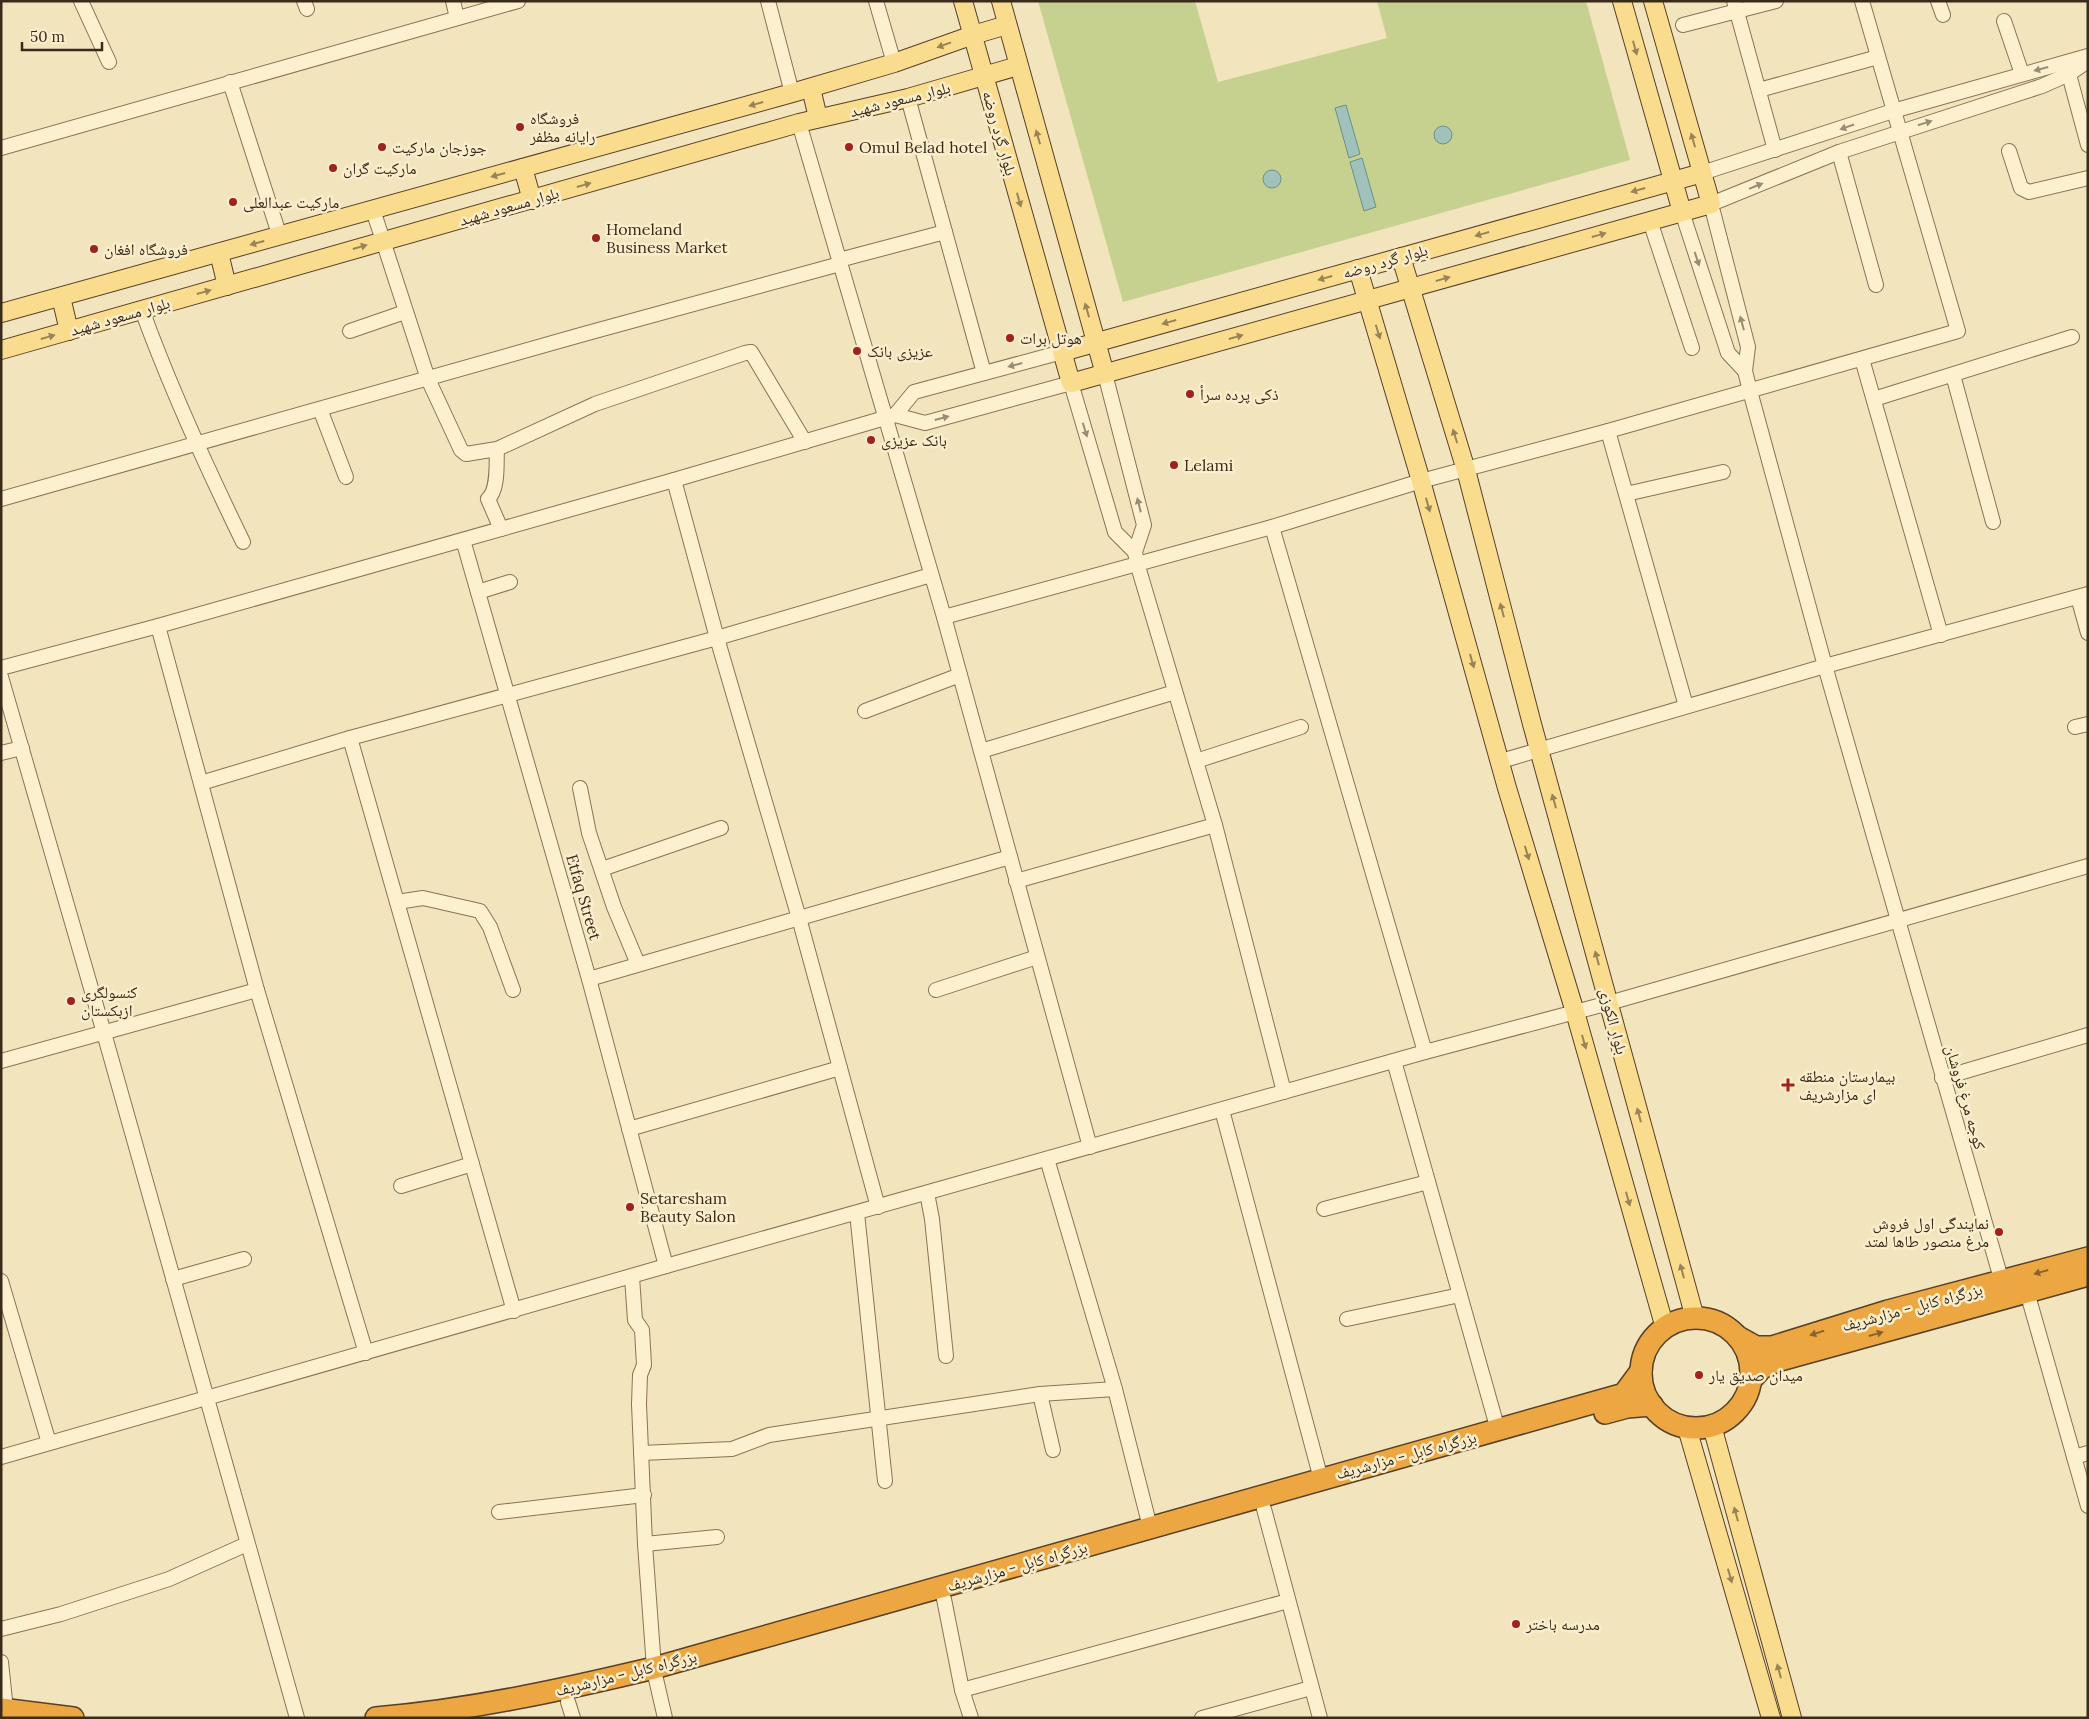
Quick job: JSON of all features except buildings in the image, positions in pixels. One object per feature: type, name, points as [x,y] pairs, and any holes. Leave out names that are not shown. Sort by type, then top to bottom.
[{"type":"highway","name":"بزرگراه کابل - مزارشریف","points":[[1738,1337],[1756,1347],[1772,1346],[1888,1311],[2088,1258]]},
{"type":"highway","name":"بزرگراه کابل - مزارشریف","points":[[1751,1380],[1762,1368],[1777,1361],[2088,1275]]},
{"type":"highway","points":[[1695,1318],[1711,1320],[1726,1327],[1738,1337],[1746,1350],[1751,1365],[1751,1380],[1746,1395],[1738,1409],[1726,1419],[1712,1426],[1687,1428],[1663,1417],[1652,1405],[1644,1389],[1641,1372],[1644,1355],[1650,1344],[1665,1328],[1679,1321],[1695,1318]]},
{"type":"highway","name":"بزرگراه کابل - مزارشریف","points":[[486,1718],[570,1710],[655,1674],[1150,1527],[1624,1394],[1641,1372]]},
{"type":"highway","name":"بزرگراه کابل - مزارشریف","points":[[376,1718],[495,1703],[655,1674],[944,1599],[1627,1407],[1652,1405]]},
{"type":"highway","points":[[4,1710],[73,1718]]},
{"type":"main road","name":"بلوار گرد روضه","points":[[963,1],[1071,383],[1711,204]]},
{"type":"main road","points":[[1001,1],[1105,374]]},
{"type":"main road","points":[[1622,1],[1682,212]]},
{"type":"main road","points":[[1654,1],[1711,204]]},
{"type":"main road","name":"بلوار مسعود شهید","points":[[1,313],[811,88],[894,63],[1007,25]]},
{"type":"main road","name":"بلوار مسعود شهید","points":[[1,350],[799,123],[908,98],[1018,66]]},
{"type":"main road","points":[[811,88],[818,118]]},
{"type":"main road","points":[[523,168],[532,200]]},
{"type":"main road","name":"بلوار گرد روضه","points":[[1062,352],[1702,173]]},
{"type":"main road","points":[[219,253],[228,286]]},
{"type":"main road","name":"بلوار الکوزی","points":[[1401,257],[1466,470],[1532,724],[1695,1318]]},
{"type":"main road","points":[[1358,269],[1422,481],[1494,739],[1576,1012],[1665,1328]]},
{"type":"main road","points":[[61,297],[69,331]]},
{"type":"main road","points":[[1712,1426],[1792,1718]]},
{"type":"main road","points":[[1687,1428],[1771,1718]]},
{"type":"street","points":[[81,1],[108,62]]},
{"type":"street","points":[[453,1],[457,18]]},
{"type":"street","points":[[1,148],[518,1]]},
{"type":"street","points":[[768,1],[792,93]]},
{"type":"street","points":[[876,1],[894,63]]},
{"type":"street","points":[[1683,25],[1736,6],[1776,1]]},
{"type":"street","points":[[944,617],[1136,558],[1272,527],[1422,481],[1608,432],[1958,331],[1862,1]]},
{"type":"street","points":[[1938,1],[1943,15]]},
{"type":"street","points":[[1736,6],[1775,150]]},
{"type":"street","points":[[2004,21],[2022,74]]},
{"type":"street","points":[[1745,371],[1748,347],[1711,204],[1839,152],[1899,131],[1995,102],[2088,56]]},
{"type":"street","points":[[1759,90],[1878,57]]},
{"type":"street","points":[[1702,173],[1893,111],[2022,74],[2067,68],[2088,61]]},
{"type":"street","points":[[2067,68],[2088,146]]},
{"type":"street","points":[[230,82],[280,237]]},
{"type":"street","points":[[908,98],[984,373]]},
{"type":"street","points":[[799,123],[840,262],[890,417],[931,575],[1090,1147]]},
{"type":"street","points":[[2009,151],[2021,188],[2024,191],[2029,192],[2088,178]]},
{"type":"street","points":[[1839,152],[1876,285]]},
{"type":"street","points":[[373,210],[428,379],[461,450],[466,454],[498,449],[595,404],[751,352],[805,442]]},
{"type":"street","points":[[1682,212],[1728,353],[1745,371]]},
{"type":"street","points":[[1650,221],[1692,348]]},
{"type":"street","points":[[1,499],[945,232]]},
{"type":"street","points":[[142,310],[164,370],[196,444],[243,542]]},
{"type":"street","points":[[350,331],[405,312]]},
{"type":"street","points":[[1874,399],[2072,337]]},
{"type":"street","points":[[890,417],[914,392],[1062,352]]},
{"type":"street","points":[[1862,359],[1940,635]]},
{"type":"street","name":"كوجه مرغ فروشان","points":[[1745,371],[1825,666],[2002,1282]]},
{"type":"street","points":[[1105,374],[1144,525],[1136,558]]},
{"type":"street","points":[[1953,375],[1993,522]]},
{"type":"street","points":[[1,668],[463,540],[890,417],[925,422],[1071,383],[1115,532],[1136,558],[1214,825],[1284,1092]]},
{"type":"street","points":[[320,409],[346,477]]},
{"type":"street","points":[[1608,432],[1686,706]]},
{"type":"street","points":[[498,449],[492,496],[488,499],[501,529]]},
{"type":"street","points":[[1626,494],[1723,472]]},
{"type":"street","points":[[674,480],[717,638],[799,918],[878,1207]]},
{"type":"street","points":[[1272,527],[1425,1052]]},
{"type":"street","name":"Etfaq Street","points":[[463,540],[589,979],[666,1266]]},
{"type":"street","points":[[201,783],[350,738],[717,638],[931,575]]},
{"type":"street","points":[[478,592],[510,582]]},
{"type":"street","points":[[1501,761],[1825,666],[2083,595],[2088,633]]},
{"type":"street","points":[[158,626],[257,990],[366,1353]]},
{"type":"street","points":[[865,711],[960,675]]},
{"type":"street","points":[[1,677],[104,1033],[297,1718]]},
{"type":"street","points":[[981,751],[1175,692]]},
{"type":"street","points":[[1196,761],[1301,727]]},
{"type":"street","points":[[350,738],[514,1311]]},
{"type":"street","points":[[1,753],[22,748]]},
{"type":"street","points":[[580,788],[589,833],[614,907],[638,964]]},
{"type":"street","points":[[1016,881],[1214,825]]},
{"type":"street","points":[[602,869],[721,828]]},
{"type":"street","points":[[589,979],[1010,857]]},
{"type":"street","points":[[1,1457],[666,1266],[927,1194],[1425,1052],[1609,1004],[2088,866]]},
{"type":"street","points":[[397,902],[423,898],[480,911],[490,927],[513,990]]},
{"type":"street","points":[[936,990],[1038,957]]},
{"type":"street","points":[[1,1062],[257,990]]},
{"type":"street","points":[[1942,1078],[2088,1035]]},
{"type":"street","points":[[1394,1061],[1498,1430]]},
{"type":"street","points":[[629,1128],[840,1068]]},
{"type":"street","points":[[1222,1110],[1321,1479]]},
{"type":"street","points":[[1047,1159],[1114,1389],[1150,1527]]},
{"type":"street","points":[[400,1186],[472,1164]]},
{"type":"street","points":[[1324,1209],[1428,1182]]},
{"type":"street","points":[[927,1194],[932,1220],[946,1356]]},
{"type":"street","points":[[857,1213],[885,1481]]},
{"type":"street","points":[[173,1279],[244,1259]]},
{"type":"street","points":[[632,1277],[635,1320],[642,1330],[644,1365],[640,1375],[639,1404],[645,1544],[655,1674],[665,1718]]},
{"type":"street","points":[[1,1281],[49,1443]]},
{"type":"street","points":[[2027,1292],[2088,1506]]},
{"type":"street","points":[[1347,1319],[1460,1296]]},
{"type":"street","points":[[641,1453],[732,1449],[769,1435],[879,1420],[1040,1394],[1114,1389]]},
{"type":"street","points":[[1040,1394],[1053,1450]]},
{"type":"street","points":[[2074,1457],[2088,1453]]},
{"type":"street","points":[[499,1512],[644,1495]]},
{"type":"street","points":[[1264,1509],[1320,1718]]},
{"type":"street","points":[[645,1544],[717,1537]]},
{"type":"street","points":[[1,1629],[62,1614],[169,1579],[247,1544]]},
{"type":"street","points":[[944,1599],[962,1690],[971,1718]]},
{"type":"street","points":[[962,1690],[1288,1601]]},
{"type":"street","points":[[1,1662],[4,1710]]},
{"type":"street","points":[[1202,1718],[1311,1688]]},
{"type":"green space","points":[[1038,1],[1195,1],[1218,82],[1387,38],[1377,1],[1586,1],[1630,160],[1123,302]]},
{"type":"water","points":[[1346,105],[1360,154],[1349,158],[1335,108]]},
{"type":"water","points":[[1439,126],[1447,126],[1452,131],[1450,142],[1439,144],[1434,139],[1434,131]]},
{"type":"water","points":[[1362,158],[1376,207],[1364,211],[1350,162]]},
{"type":"water","points":[[1268,170],[1276,170],[1281,175],[1279,186],[1268,188],[1263,183],[1263,175]]},
{"type":"place","name":"فروشگاه رایانه مظفر","points":[[520,127]]},
{"type":"place","name":"جوزجان مارکیت","points":[[382,147]]},
{"type":"place","name":"Omul Belad hotel","points":[[849,147]]},
{"type":"place","name":"مارکیت گران","points":[[333,168]]},
{"type":"place","name":"مارکیت عبدالعلی","points":[[233,202]]},
{"type":"place","name":"Homeland Business Market","points":[[596,238]]},
{"type":"place","name":"فروشگاه افغان","points":[[94,249]]},
{"type":"place","name":"هوتل برات","points":[[1010,338]]},
{"type":"place","name":"عزیزی بانک","points":[[857,351]]},
{"type":"place","name":"ذکی پرده سرأ","points":[[1190,394]]},
{"type":"place","name":"بانک عزیزی","points":[[871,440]]},
{"type":"place","name":"Lelami","points":[[1174,465]]},
{"type":"place","name":"کنسولگری ازبکستان","points":[[71,1001]]},
{"type":"place","name":"بیمارستان منطقه ای مزارشریف","points":[[1788,1085]]},
{"type":"place","name":"Setaresham Beauty Salon","points":[[630,1207]]},
{"type":"place","name":"نمایندگی اول فروش مرغ منصور طاها لمتد","points":[[1999,1232]]},
{"type":"place","name":"میدان صدیق یار","points":[[1699,1375]]},
{"type":"place","name":"مدرسه باختر","points":[[1516,1624]]}]
